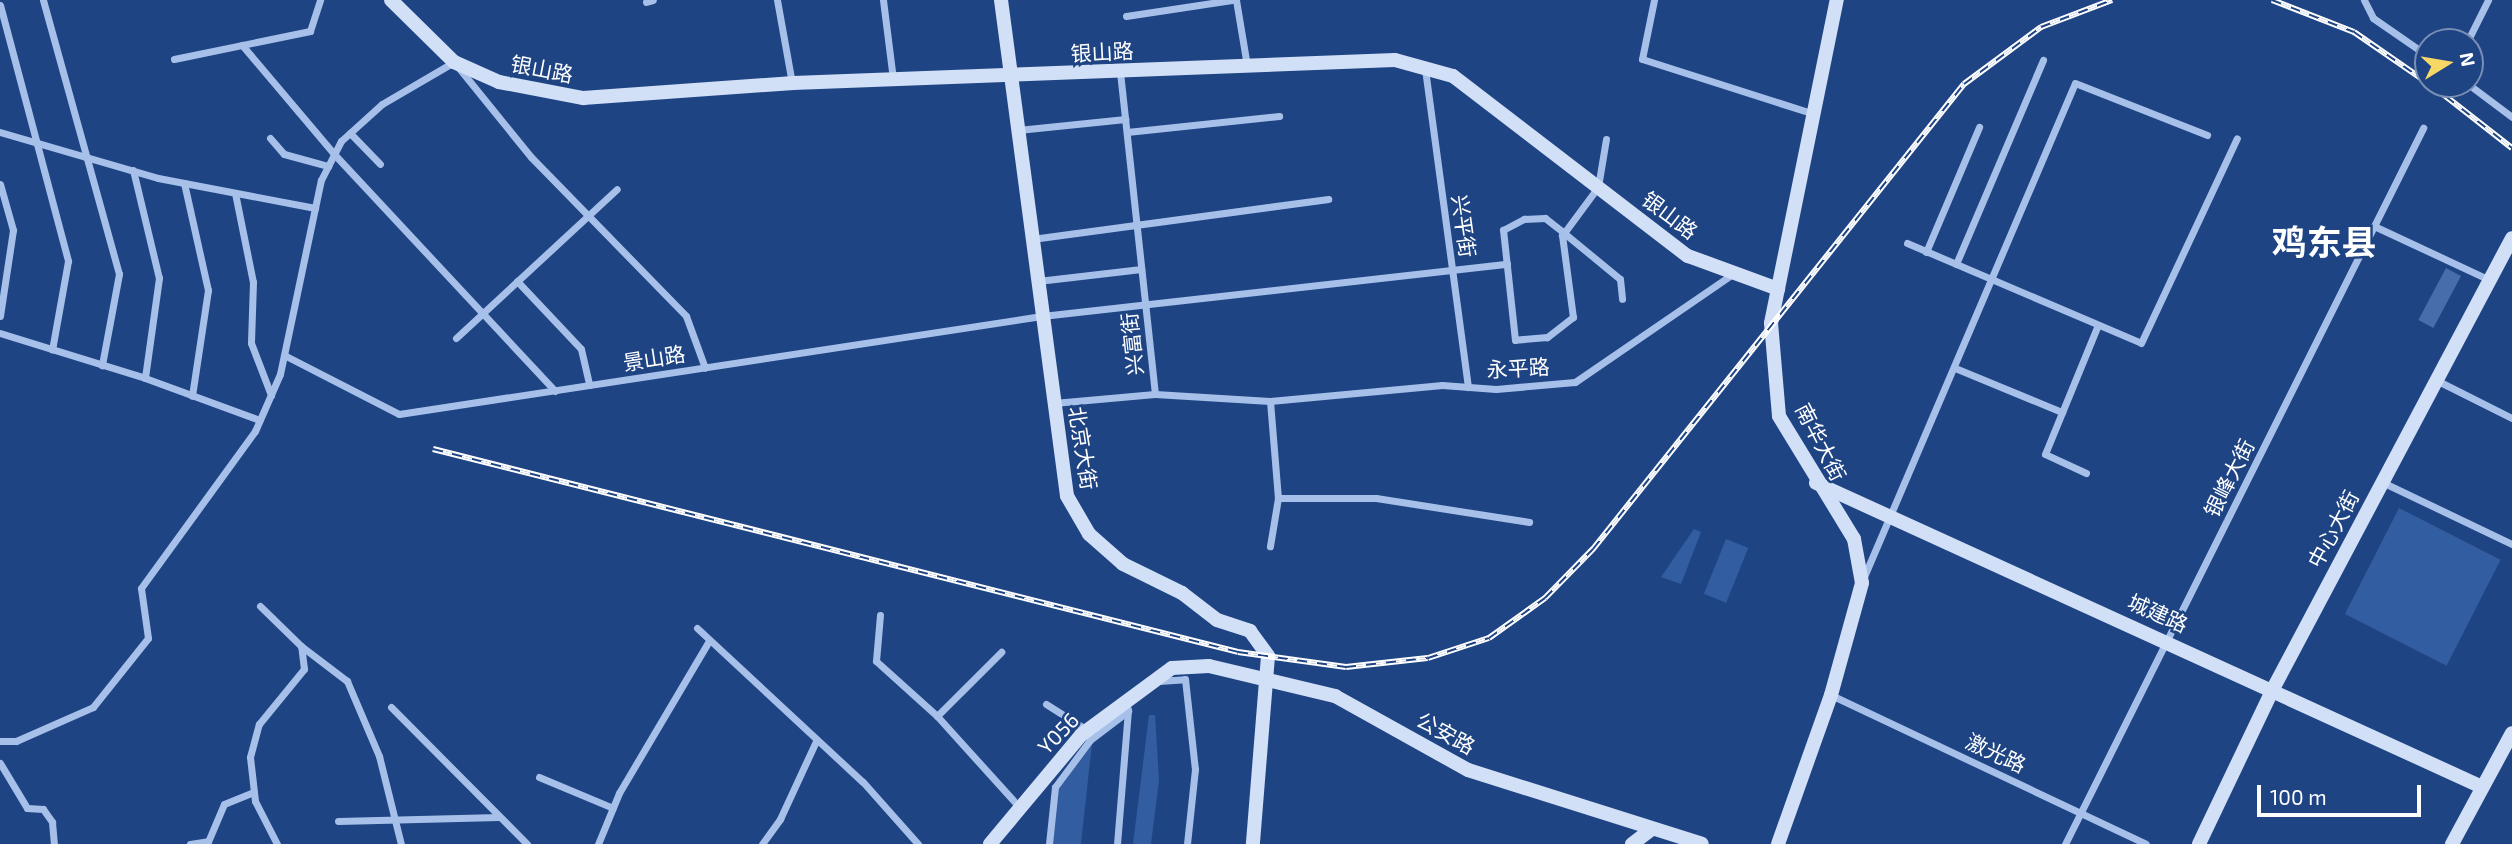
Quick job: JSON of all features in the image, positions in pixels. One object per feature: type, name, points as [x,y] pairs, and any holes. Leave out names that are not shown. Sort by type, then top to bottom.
[{"type":"street","points":[[43,0],[119,274],[102,365]]},
{"type":"street","points":[[174,59],[310,31],[320,0]]},
{"type":"street","name":"银山路","points":[[391,0],[454,62],[499,82],[583,98],[793,83],[1010,78],[1395,60],[1453,76],[1688,256],[1778,289]]},
{"type":"street","points":[[777,0],[793,83]]},
{"type":"street","points":[[883,0],[893,81]]},
{"type":"street","name":"北京大街","points":[[1001,0],[1067,496],[1089,534],[1123,564],[1182,593],[1217,620],[1250,631],[1268,656],[1269,681],[1253,844]]},
{"type":"street","points":[[1126,16],[1234,0],[1247,67]]},
{"type":"street","points":[[1654,0],[1642,59],[1814,114]]},
{"type":"street","name":"南华大街","points":[[1778,844],[1831,695],[1862,583],[1854,539],[1815,483],[1779,416],[1771,323],[1837,0]]},
{"type":"street","points":[[2364,0],[2373,18],[2414,46]]},
{"type":"street","points":[[2474,28],[2488,0]]},
{"type":"street","points":[[0,5],[68,261],[52,350]]},
{"type":"street","points":[[242,45],[334,154],[555,390]]},
{"type":"street","points":[[1955,264],[2043,60]]},
{"type":"street","points":[[0,741],[16,741],[93,707],[148,638],[141,588],[260,420],[271,395],[284,355],[315,208],[334,154],[350,133],[382,103],[454,62],[531,157],[686,316],[705,368]]},
{"type":"street","name":"兴平街","points":[[1425,68],[1468,387]]},
{"type":"street","name":"兴富街","points":[[1120,72],[1155,394],[1270,401]]},
{"type":"street","points":[[1862,583],[2075,83],[2207,135]]},
{"type":"street","points":[[2484,96],[2512,117]]},
{"type":"street","points":[[1127,132],[1279,116]]},
{"type":"street","points":[[1017,130],[1125,119]]},
{"type":"street","points":[[1926,252],[1979,128]]},
{"type":"street","name":"银峰大街","points":[[2065,844],[2423,128]]},
{"type":"street","points":[[0,132],[184,183],[315,208]]},
{"type":"street","points":[[350,133],[380,164]]},
{"type":"street","points":[[270,138],[284,154],[328,166]]},
{"type":"street","points":[[1907,243],[2141,343],[2237,138]]},
{"type":"street","points":[[1606,139],[1598,187],[1564,233],[1573,317],[1547,337],[1515,340],[1503,230],[1524,219],[1545,218],[1564,233],[1620,279],[1622,299]]},
{"type":"street","points":[[133,170],[159,278],[145,379]]},
{"type":"street","points":[[184,183],[208,290],[192,396]]},
{"type":"street","points":[[0,184],[13,230],[0,316]]},
{"type":"street","points":[[456,338],[617,189]]},
{"type":"street","points":[[236,193],[253,282],[251,343],[271,395]]},
{"type":"street","points":[[1032,239],[1328,199]]},
{"type":"street","points":[[2374,226],[2490,280]]},
{"type":"street","name":"中心大街","points":[[2199,844],[2274,687],[2512,238]]},
{"type":"street","name":"景山路","points":[[284,355],[399,414],[1042,317],[1145,308],[1452,273],[1507,264]]},
{"type":"street","points":[[1037,281],[1141,269]]},
{"type":"street","name":"永平路","points":[[1270,401],[1575,382],[1734,273]]},
{"type":"street","points":[[517,281],[581,349],[589,385]]},
{"type":"street","points":[[2086,473],[2045,454],[2098,325]]},
{"type":"street","points":[[0,333],[145,379],[260,420]]},
{"type":"street","points":[[1955,368],[2062,412]]},
{"type":"street","points":[[2436,380],[2512,418]]},
{"type":"street","points":[[1054,403],[1155,394]]},
{"type":"street","points":[[1270,401],[1278,498],[1270,546]]},
{"type":"street","points":[[2382,482],[2512,544]]},
{"type":"street","name":"城建路","points":[[1815,483],[2274,687],[2480,786]]},
{"type":"street","points":[[1278,498],[1376,498],[1529,522]]},
{"type":"street","points":[[260,606],[301,646],[346,681],[398,817],[401,844]]},
{"type":"street","points":[[880,615],[876,661],[937,716],[1020,808]]},
{"type":"street","points":[[697,628],[863,782],[918,844]]},
{"type":"street","points":[[598,844],[613,808],[709,641]]},
{"type":"street","points":[[277,844],[254,792],[250,757],[260,724],[304,669],[301,646]]},
{"type":"street","points":[[937,716],[1001,652]]},
{"type":"street","name":"公安路","points":[[1172,668],[1209,666],[1335,696],[1468,770],[1702,844]]},
{"type":"street","name":"Y056","points":[[990,844],[1087,731],[1127,706],[1172,668]]},
{"type":"street","points":[[1154,681],[1185,679],[1195,769],[1187,844]]},
{"type":"street","name":"激光路","points":[[1831,695],[2146,844]]},
{"type":"street","points":[[1045,704],[1087,731]]},
{"type":"street","points":[[1049,844],[1055,787],[1090,740],[1127,706]]},
{"type":"street","points":[[1117,844],[1127,706]]},
{"type":"street","points":[[391,707],[527,844]]},
{"type":"street","points":[[2452,844],[2480,786],[2512,733]]},
{"type":"street","points":[[762,844],[780,820],[816,741]]},
{"type":"street","points":[[0,763],[27,808],[43,809],[52,822],[54,844]]},
{"type":"street","points":[[539,776],[613,808]]},
{"type":"street","points":[[190,844],[208,842],[224,804],[254,792]]},
{"type":"street","points":[[338,821],[398,817],[499,817]]},
{"type":"street","points":[[1632,844],[1652,829]]},
{"type":"shaded area","points":[[2399,508],[2501,560],[2447,666],[2345,614]]},
{"type":"shaded area","points":[[1694,529],[1701,532],[1681,584],[1661,577]]},
{"type":"shaded area","points":[[1726,539],[1748,548],[1726,603],[1704,594]]},
{"type":"shaded area","points":[[1149,715],[1155,715],[1159,780],[1151,844],[1133,844]]},
{"type":"shaded area","points":[[1092,743],[1081,844],[1052,844],[1058,788]]},
{"type":"building","points":[[2446,268],[2461,276],[2433,328],[2418,320]]},
{"type":"railway","points":[[433,449],[1238,652],[1346,667],[1428,658],[1489,638],[1545,598],[1593,549],[1964,84],[2041,27],[2112,0]]},
{"type":"railway","points":[[2272,0],[2354,32],[2414,73]]},
{"type":"railway","points":[[2448,98],[2512,148]]},
{"type":"district","name":"鸡东县","points":[[2324,241]]}]
